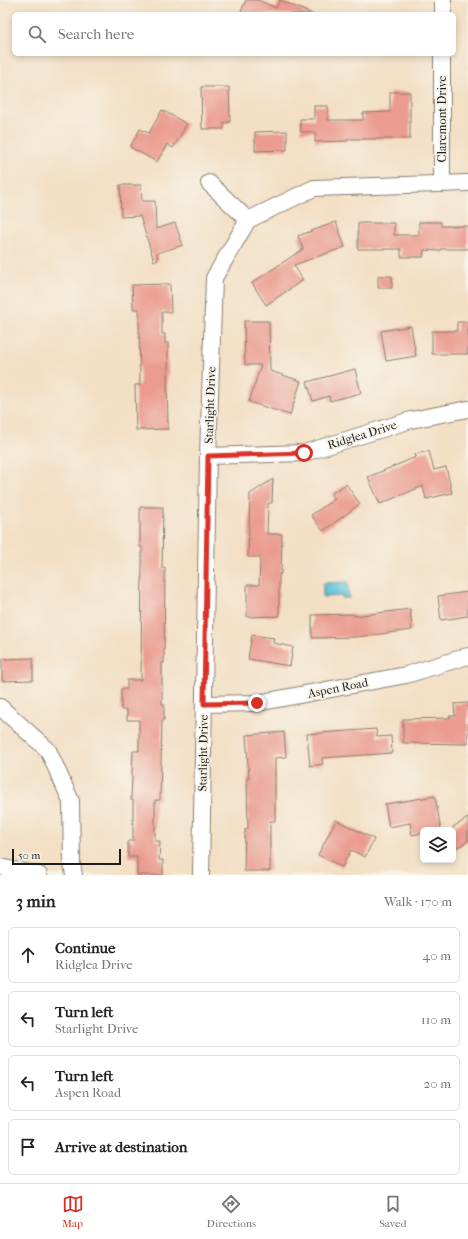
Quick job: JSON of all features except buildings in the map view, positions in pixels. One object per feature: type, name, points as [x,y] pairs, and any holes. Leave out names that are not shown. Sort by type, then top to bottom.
[{"type":"street","points":[[442,12],[443,0]]},
{"type":"street","name":"Claremont Drive","points":[[442,56],[442,184]]},
{"type":"street","points":[[209,183],[248,220],[314,188],[468,183]]},
{"type":"street","name":"Starlight Drive","points":[[201,875],[208,456],[214,278],[248,220]]},
{"type":"street","name":"Ridglea Drive","points":[[208,456],[304,453],[411,420],[468,409]]},
{"type":"street","name":"Aspen Road","points":[[204,704],[257,703],[406,675],[468,656]]},
{"type":"street","points":[[0,706],[48,750],[71,800],[72,864],[74,875]]},
{"type":"street","points":[[0,867],[38,875]]},
{"type":"water","points":[[348,582],[349,598],[342,598],[342,596],[323,597],[323,583]]},
{"type":"route","points":[[257,703],[204,704],[208,456],[304,453]]}]
